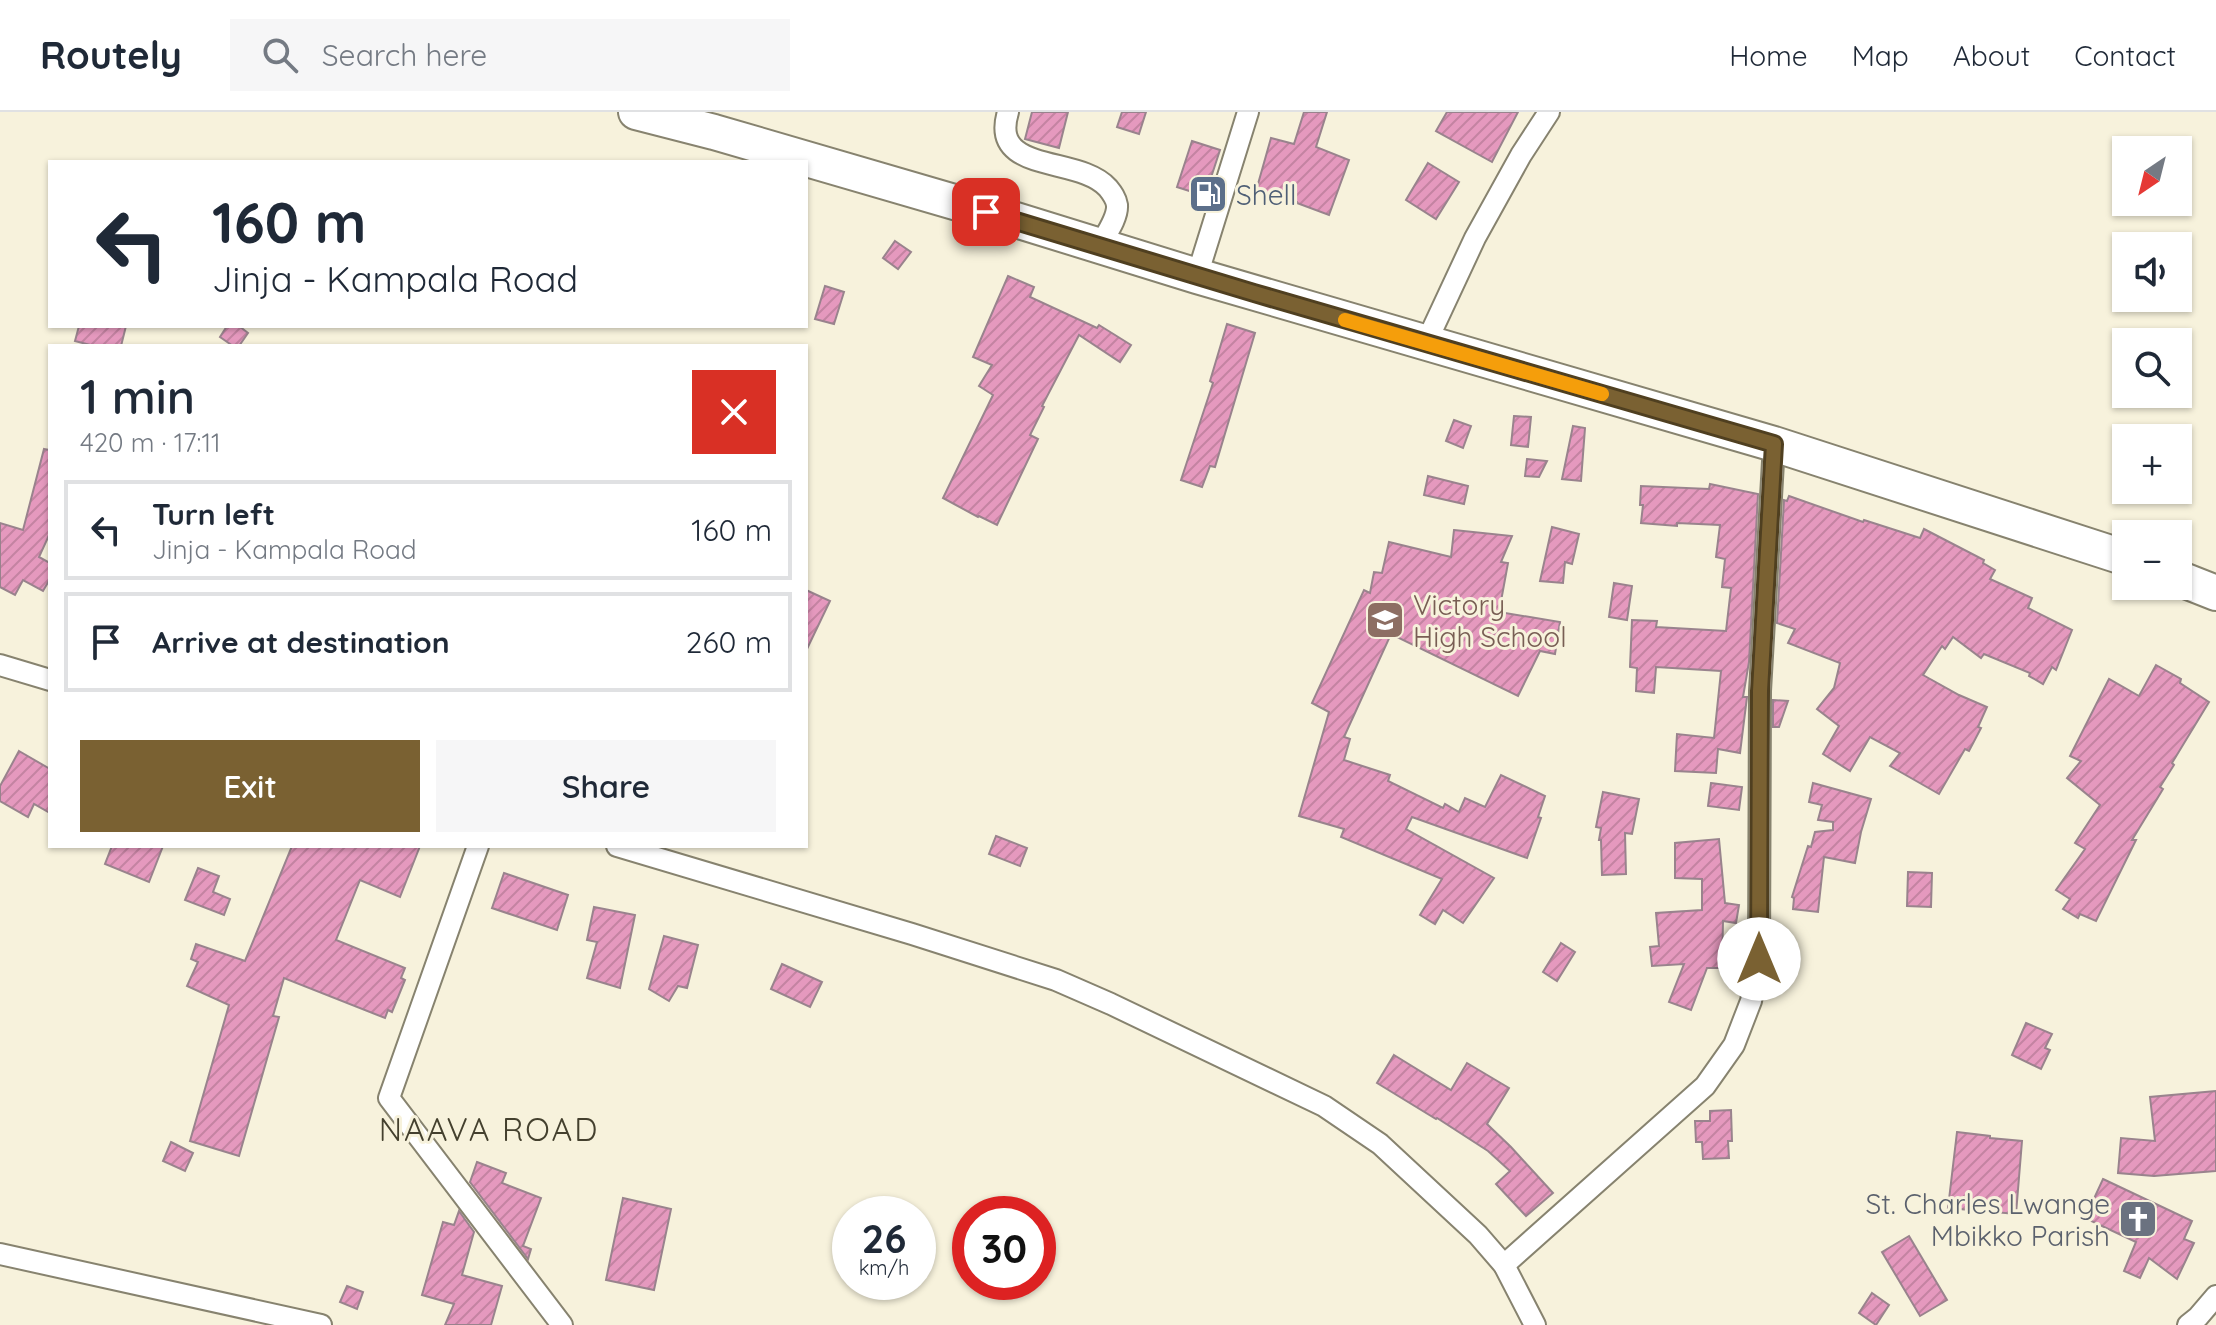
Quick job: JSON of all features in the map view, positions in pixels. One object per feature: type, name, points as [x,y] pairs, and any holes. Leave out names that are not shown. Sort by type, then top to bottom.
[{"type":"highway","points":[[636,112],[714,132],[1774,444],[2112,553]]},
{"type":"highway","points":[[2192,584],[2216,593]]},
{"type":"street","points":[[1008,112],[1005,139],[1014,150],[1027,157],[1092,174],[1113,193],[1117,206],[1100,245]]},
{"type":"street","points":[[1197,276],[1248,112]]},
{"type":"street","points":[[1426,343],[1475,238],[1549,112]]},
{"type":"street","points":[[1504,1265],[1705,1086],[1734,1045],[1751,1001],[1759,959],[1760,691],[1774,444]]},
{"type":"street","points":[[0,665],[48,679]]},
{"type":"street","points":[[477,848],[389,1098],[562,1325]]},
{"type":"street","points":[[624,848],[1056,980],[1324,1106],[1380,1144],[1478,1235],[1504,1265],[1535,1325]]},
{"type":"street","points":[[0,1254],[321,1325]]},
{"type":"street","points":[[2188,1325],[2216,1296]]},
{"type":"building","points":[[1032,112],[1068,112],[1059,148],[1025,139]]},
{"type":"building","points":[[1122,112],[1146,112],[1139,134],[1117,127]]},
{"type":"building","points":[[1304,112],[1327,112],[1316,147],[1349,160],[1329,215],[1256,191],[1271,138],[1294,144]]},
{"type":"building","points":[[1447,112],[1518,112],[1492,162],[1436,131]]},
{"type":"building","points":[[1192,141],[1220,150],[1205,196],[1177,187]]},
{"type":"building","points":[[1428,163],[1459,182],[1436,219],[1406,200]]},
{"type":"building","points":[[895,241],[911,252],[898,269],[883,258]]},
{"type":"building","points":[[1008,276],[1034,287],[1030,297],[1097,328],[1099,325],[1131,345],[1120,362],[1079,335],[1042,406],[1030,435],[1038,439],[997,525],[943,498],[993,395],[979,386],[992,365],[973,357]]},
{"type":"building","points":[[825,286],[844,292],[834,324],[815,319]]},
{"type":"building","points":[[1227,324],[1255,333],[1215,467],[1210,466],[1202,487],[1181,480],[1213,383],[1210,381]]},
{"type":"building","points":[[78,328],[126,328],[122,344],[75,341]]},
{"type":"building","points":[[226,328],[242,328],[248,333],[240,344],[230,344],[220,337]]},
{"type":"building","points":[[1514,416],[1531,417],[1528,447],[1511,445]]},
{"type":"building","points":[[1454,420],[1471,426],[1463,448],[1446,441]]},
{"type":"building","points":[[1573,426],[1585,428],[1581,481],[1562,479]]},
{"type":"building","points":[[44,449],[48,450],[48,537],[39,557],[48,562],[48,582],[43,591],[23,580],[15,595],[0,587],[0,523],[23,530]]},
{"type":"building","points":[[1527,459],[1547,461],[1539,477],[1525,476]]},
{"type":"building","points":[[1428,476],[1468,486],[1464,504],[1424,495]]},
{"type":"building","points":[[1710,484],[1758,494],[1749,662],[1743,697],[1747,697],[1740,753],[1718,749],[1716,773],[1675,771],[1677,734],[1714,738],[1721,671],[1656,667],[1654,693],[1636,691],[1637,668],[1630,667],[1632,620],[1657,621],[1656,627],[1726,631],[1731,588],[1722,587],[1725,559],[1716,557],[1720,525],[1641,523],[1641,486],[1709,489]]},
{"type":"building","points":[[1789,496],[1920,538],[1924,529],[1984,560],[1983,563],[1995,570],[1990,579],[2032,598],[2028,608],[2072,630],[2056,670],[2052,667],[2043,684],[2029,676],[2030,673],[1984,654],[1981,658],[1953,637],[1945,649],[1942,646],[1923,675],[1987,707],[1969,751],[1965,749],[1939,794],[1890,766],[1900,753],[1870,737],[1850,771],[1823,754],[1839,726],[1817,709],[1834,688],[1840,663],[1788,643],[1795,629],[1777,623],[1784,500],[1787,501]]},
{"type":"building","points":[[1552,527],[1579,534],[1572,564],[1565,562],[1563,583],[1540,581]]},
{"type":"building","points":[[1454,530],[1512,536],[1501,562],[1508,563],[1499,612],[1560,622],[1555,654],[1540,651],[1518,696],[1391,634],[1344,737],[1350,739],[1344,760],[1390,775],[1388,781],[1443,808],[1445,804],[1459,812],[1465,798],[1485,807],[1501,775],[1545,796],[1527,858],[1412,817],[1406,829],[1494,878],[1463,923],[1443,910],[1435,924],[1420,915],[1442,879],[1341,837],[1344,829],[1299,816],[1329,712],[1312,703],[1364,590],[1370,593],[1374,572],[1382,573],[1389,542],[1451,557]]},
{"type":"building","points":[[1614,583],[1632,586],[1627,620],[1609,617]]},
{"type":"building","points":[[808,591],[830,601],[808,647]]},
{"type":"building","points":[[2156,665],[2181,679],[2180,683],[2209,702],[2172,763],[2174,765],[2160,787],[2163,789],[2132,840],[2136,840],[2096,921],[2080,914],[2078,918],[2063,909],[2070,899],[2056,890],[2085,849],[2075,843],[2100,805],[2067,778],[2081,761],[2070,756],[2109,679],[2139,696]]},
{"type":"building","points":[[1773,700],[1788,701],[1779,727],[1773,727]]},
{"type":"building","points":[[19,751],[48,768],[48,812],[34,804],[28,817],[0,801],[0,786]]},
{"type":"building","points":[[1711,783],[1742,787],[1739,810],[1708,806]]},
{"type":"building","points":[[1813,783],[1871,799],[1855,863],[1824,857],[1818,912],[1793,909],[1792,897],[1815,832],[1833,830],[1833,822],[1818,820],[1822,805],[1809,802]]},
{"type":"building","points":[[1603,792],[1639,799],[1632,834],[1625,833],[1626,874],[1602,875],[1601,828],[1596,827]]},
{"type":"building","points":[[996,836],[1027,848],[1020,866],[989,854]]},
{"type":"building","points":[[1719,839],[1725,903],[1739,905],[1736,923],[1723,921],[1722,968],[1707,968],[1691,1010],[1669,1002],[1684,964],[1652,966],[1650,947],[1659,946],[1656,913],[1702,910],[1702,879],[1675,878],[1675,843]]},
{"type":"building","points":[[111,848],[162,848],[149,882],[105,864]]},
{"type":"building","points":[[291,848],[419,848],[400,897],[360,880],[336,940],[405,968],[401,978],[405,980],[392,1012],[388,1010],[385,1018],[284,978],[273,1016],[279,1017],[239,1156],[190,1141],[229,1005],[187,986],[198,962],[191,959],[196,944],[245,961]]},
{"type":"building","points":[[198,868],[219,876],[213,892],[230,899],[224,915],[185,900]]},
{"type":"building","points":[[1908,872],[1932,873],[1931,907],[1907,906]]},
{"type":"building","points":[[504,873],[568,895],[557,930],[492,908]]},
{"type":"building","points":[[594,907],[635,915],[620,988],[587,978],[597,942],[587,940]]},
{"type":"building","points":[[664,936],[698,945],[687,988],[678,986],[669,1001],[649,989]]},
{"type":"building","points":[[1561,943],[1575,952],[1557,981],[1543,972]]},
{"type":"building","points":[[782,964],[822,982],[810,1007],[771,989]]},
{"type":"building","points":[[2026,1023],[2052,1034],[2045,1048],[2050,1050],[2041,1069],[2012,1055]]},
{"type":"building","points":[[1394,1055],[1451,1090],[1467,1063],[1509,1088],[1487,1124],[1553,1193],[1526,1216],[1496,1184],[1510,1171],[1488,1151],[1377,1083]]},
{"type":"building","points":[[2216,1091],[2216,1171],[2154,1176],[2118,1173],[2121,1138],[2155,1141],[2150,1097]]},
{"type":"building","points":[[1731,1110],[1729,1158],[1703,1159],[1702,1142],[1696,1142],[1695,1121],[1710,1121],[1710,1111]]},
{"type":"building","points":[[1957,1132],[2022,1141],[2016,1214],[1948,1208]]},
{"type":"building","points":[[171,1142],[193,1153],[185,1171],[163,1161]]},
{"type":"building","points":[[477,1162],[506,1173],[502,1183],[541,1198],[523,1246],[531,1249],[528,1259],[470,1182]]},
{"type":"building","name":"St. Charles Lwange Mbikko Parish","points":[[2103,1179],[2192,1221],[2184,1239],[2194,1243],[2177,1279],[2149,1258],[2140,1278],[2124,1271],[2136,1242],[2085,1218]]},
{"type":"building","points":[[623,1198],[671,1209],[654,1290],[606,1280]]},
{"type":"building","points":[[459,1211],[474,1232],[462,1275],[502,1286],[491,1325],[445,1325],[454,1304],[422,1295],[443,1222],[454,1225]]},
{"type":"building","points":[[1909,1236],[1947,1300],[1920,1316],[1882,1252]]},
{"type":"building","points":[[347,1286],[363,1292],[357,1309],[340,1302]]},
{"type":"building","points":[[1872,1293],[1889,1305],[1876,1325],[1859,1313]]},
{"type":"slow traffic","points":[[1345,320],[1602,394]]},
{"type":"place","name":"Shell","points":[[1208,194]]},
{"type":"place","name":"Victory High School","points":[[1385,620]]},
{"type":"place","name":"St. Charles Lwange Mbikko Parish","points":[[2138,1219]]},
{"type":"district","name":"NAAVA ROAD","points":[[489,1129]]},
{"type":"route","points":[[986,212],[1774,444],[1760,691],[1759,959]]}]
